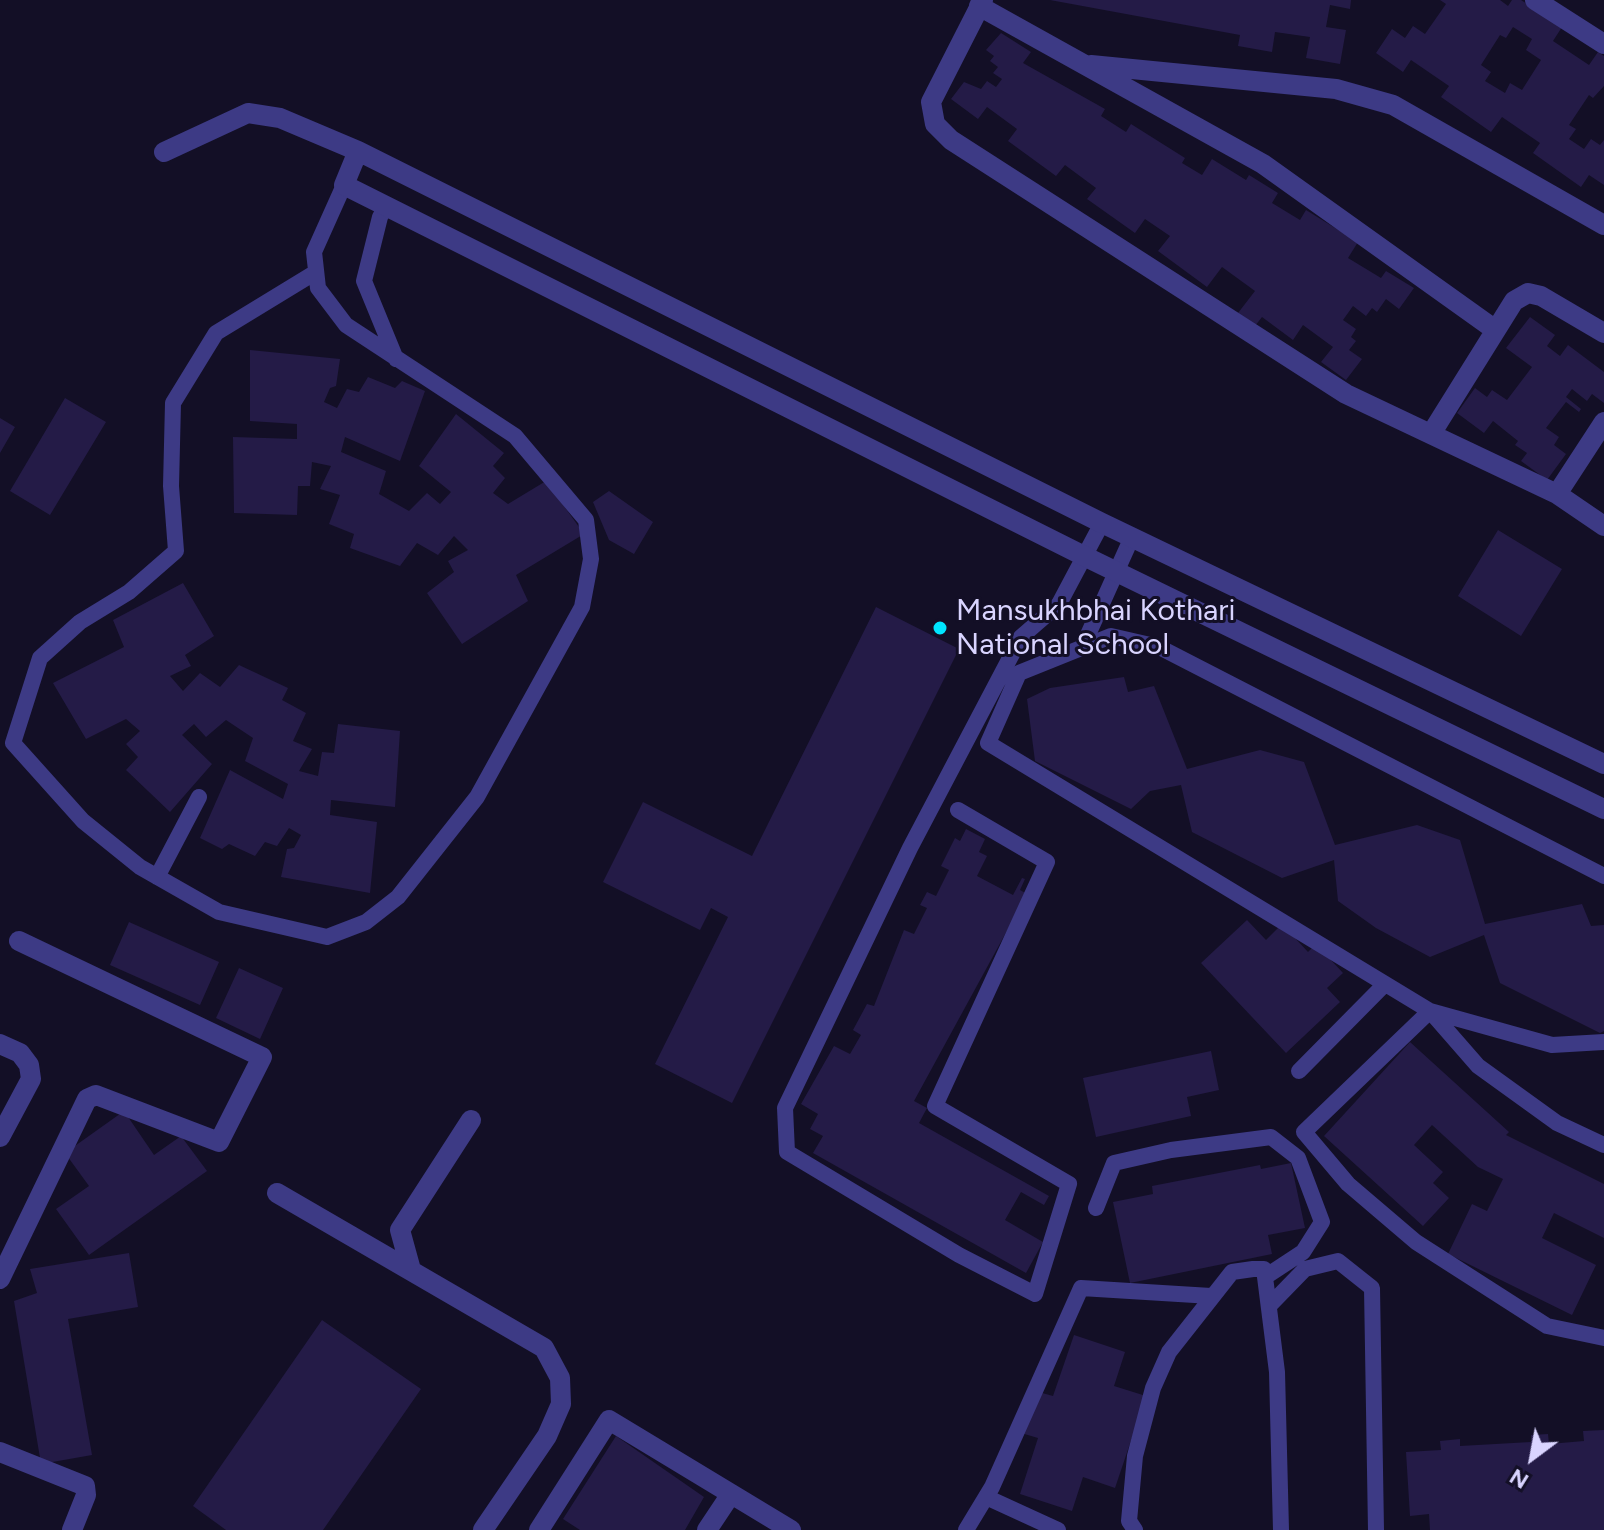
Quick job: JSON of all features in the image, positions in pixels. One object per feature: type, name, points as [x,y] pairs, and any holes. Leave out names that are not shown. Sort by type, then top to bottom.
[{"type":"street","points":[[1535,0],[1604,44]]},
{"type":"street","points":[[1494,329],[1263,164],[1082,64],[981,3],[931,102],[935,124],[951,140],[1346,394],[1557,494],[1604,526]]},
{"type":"street","points":[[1082,64],[1336,89],[1393,105],[1604,225]]},
{"type":"street","points":[[164,152],[248,113],[280,118],[358,151],[1102,523],[1604,764]]},
{"type":"street","points":[[358,151],[344,185],[1086,557],[1604,809]]},
{"type":"street","points":[[1431,434],[1514,301],[1528,293],[1564,307],[1604,333]]},
{"type":"street","points":[[1557,494],[1604,422]]},
{"type":"street","points":[[0,1279],[87,1099],[96,1095],[219,1142],[262,1057],[19,941]]},
{"type":"street","points":[[0,1044],[20,1053],[29,1065],[31,1079],[0,1137]]},
{"type":"street","points":[[411,1270],[400,1230],[471,1120]]},
{"type":"street","points":[[277,1193],[544,1348],[560,1378],[561,1404],[547,1436],[483,1530]]},
{"type":"street","points":[[539,1530],[609,1420],[791,1530]]},
{"type":"street","points":[[0,1452],[85,1486],[86,1495],[72,1530]]},
{"type":"street","points":[[707,1530],[731,1494]]},
{"type":"lane","points":[[316,272],[216,333],[173,403],[171,486],[176,551],[129,592],[80,622],[40,658],[13,743],[83,821],[157,877],[219,912],[280,929],[327,937],[366,922],[398,897],[477,797],[582,607],[591,559],[586,520],[515,436],[346,325],[318,288],[314,252],[344,185]]},
{"type":"lane","points":[[386,206],[380,217],[364,281],[396,359]]},
{"type":"lane","points":[[958,810],[1047,862],[935,1106],[1069,1184],[1035,1294],[959,1255],[787,1152],[785,1108],[910,848],[1021,637],[1059,604],[1102,523]]},
{"type":"lane","points":[[1082,648],[1132,537]]},
{"type":"lane","points":[[1604,876],[1159,647],[1111,636],[1019,673],[988,743],[1430,1011],[1552,1045],[1604,1042]]},
{"type":"lane","points":[[157,877],[199,797]]},
{"type":"lane","points":[[1299,1071],[1385,984]]},
{"type":"lane","points":[[1430,1011],[1478,1066],[1557,1123],[1604,1145]]},
{"type":"lane","points":[[1430,1011],[1304,1132],[1348,1184],[1416,1242],[1547,1326],[1604,1338]]},
{"type":"lane","points":[[1096,1208],[1114,1163],[1171,1150],[1271,1137],[1298,1158],[1322,1222],[1303,1252],[1265,1277]]},
{"type":"lane","points":[[1269,1306],[1305,1269],[1338,1261],[1372,1288],[1376,1530]]},
{"type":"lane","points":[[1135,1530],[1129,1521],[1135,1456],[1153,1388],[1169,1352],[1232,1272],[1264,1269],[1277,1372],[1281,1530]]},
{"type":"lane","points":[[966,1530],[986,1497],[1081,1288],[1211,1296]]},
{"type":"lane","points":[[986,1497],[1058,1530]]},
{"type":"building","points":[[1050,0],[1351,0],[1350,9],[1330,5],[1326,27],[1346,30],[1340,64],[1306,58],[1310,37],[1275,32],[1272,52],[1238,46],[1240,35]]},
{"type":"building","points":[[1440,0],[1500,0],[1508,6],[1512,0],[1521,0],[1562,27],[1553,41],[1589,65],[1598,52],[1604,56],[1604,86],[1593,98],[1589,95],[1569,125],[1576,129],[1569,139],[1584,149],[1591,139],[1600,145],[1604,140],[1604,185],[1589,175],[1581,187],[1533,153],[1540,143],[1502,117],[1491,132],[1441,97],[1449,86],[1411,60],[1403,72],[1376,53],[1392,29],[1405,38],[1413,26],[1425,34],[1446,4]],"holes":[[[1513,27],[1532,39],[1526,50],[1541,60],[1522,90],[1510,83],[1505,93],[1485,81],[1491,72],[1481,65],[1500,35],[1506,38]]]},
{"type":"building","points":[[1001,33],[1031,52],[1023,63],[1105,109],[1101,116],[1126,132],[1131,124],[1185,158],[1182,163],[1202,175],[1212,159],[1246,180],[1249,175],[1278,193],[1272,203],[1300,220],[1306,210],[1358,242],[1348,258],[1381,278],[1386,271],[1414,288],[1399,309],[1386,299],[1377,312],[1372,308],[1366,316],[1353,306],[1343,320],[1356,329],[1351,337],[1356,341],[1349,350],[1362,359],[1346,380],[1321,362],[1333,347],[1303,325],[1293,340],[1262,317],[1255,326],[1238,313],[1255,291],[1222,267],[1207,287],[1158,251],[1170,236],[1145,219],[1135,233],[1087,199],[1096,188],[1065,165],[1056,176],[1008,141],[1017,129],[987,107],[978,119],[951,99],[964,82],[981,89],[987,81],[996,87],[1002,79],[993,73],[998,67],[990,61],[994,56],[986,50]]},
{"type":"building","points":[[1530,317],[1555,335],[1547,346],[1560,356],[1568,345],[1604,372],[1604,403],[1592,394],[1587,401],[1572,389],[1566,397],[1581,409],[1579,412],[1566,402],[1546,428],[1559,437],[1554,445],[1566,454],[1547,480],[1521,461],[1527,453],[1515,445],[1518,441],[1493,421],[1484,433],[1457,413],[1475,388],[1487,397],[1492,390],[1507,400],[1532,367],[1506,348]]},
{"type":"building","points":[[250,350],[340,359],[336,386],[330,388],[324,402],[337,408],[347,389],[359,392],[368,377],[395,388],[402,381],[425,391],[400,461],[345,437],[341,452],[386,471],[379,494],[409,511],[427,493],[440,504],[451,492],[419,466],[456,414],[504,453],[493,466],[505,478],[493,493],[508,504],[546,481],[584,534],[516,575],[528,601],[462,644],[427,593],[454,572],[448,561],[468,550],[454,536],[438,555],[417,543],[400,566],[350,548],[354,534],[329,524],[340,495],[320,489],[331,466],[312,462],[310,486],[298,486],[297,515],[234,513],[233,437],[297,439],[297,424],[250,421]]},
{"type":"building","points":[[65,398],[106,422],[50,515],[10,491]]},
{"type":"building","points":[[0,418],[15,427],[0,453]]},
{"type":"building","points":[[609,491],[653,522],[634,554],[609,540],[593,502]]},
{"type":"building","points":[[1498,530],[1562,569],[1521,636],[1458,596]]},
{"type":"building","points":[[183,583],[214,636],[185,655],[191,666],[170,676],[183,691],[200,673],[220,687],[239,665],[288,688],[282,700],[306,713],[293,741],[312,749],[299,771],[318,776],[322,752],[334,753],[338,724],[400,731],[395,807],[331,800],[330,815],[377,822],[370,893],[281,877],[287,849],[294,848],[301,835],[289,828],[277,846],[265,842],[255,856],[229,844],[222,849],[200,838],[230,770],[283,799],[288,784],[245,761],[253,738],[226,720],[206,737],[194,724],[182,735],[212,764],[170,812],[126,770],[138,757],[126,744],[140,731],[126,719],[86,739],[53,683],[124,647],[113,620]]},
{"type":"building","points":[[876,607],[959,649],[732,1103],[655,1064],[728,917],[711,908],[700,930],[603,882],[643,802],[752,856]]},
{"type":"building","points":[[1124,677],[1128,692],[1154,686],[1187,769],[1260,750],[1304,762],[1335,845],[1417,825],[1460,840],[1485,924],[1582,904],[1591,926],[1604,925],[1604,1031],[1600,1033],[1500,983],[1484,935],[1430,957],[1376,928],[1338,901],[1334,860],[1282,878],[1192,832],[1181,785],[1150,791],[1131,809],[1035,761],[1027,699],[1050,688]]},
{"type":"building","points":[[966,829],[985,839],[979,852],[987,856],[977,876],[1013,895],[1022,878],[1025,879],[1020,890],[1027,894],[914,1101],[927,1108],[919,1123],[1049,1196],[1044,1205],[1021,1192],[1005,1220],[1043,1242],[1026,1273],[813,1153],[823,1136],[810,1129],[818,1114],[801,1104],[834,1046],[850,1054],[861,1035],[853,1030],[867,1004],[874,1006],[904,930],[914,934],[927,908],[920,905],[927,892],[936,896],[949,870],[941,866],[955,838],[960,841]]},
{"type":"building","points":[[1247,920],[1266,940],[1282,924],[1308,952],[1316,944],[1343,973],[1327,988],[1340,1002],[1286,1053],[1201,963]]},
{"type":"building","points":[[129,922],[219,962],[200,1005],[110,965]]},
{"type":"building","points":[[239,968],[283,988],[260,1039],[216,1018]]},
{"type":"building","points":[[1410,1042],[1509,1132],[1506,1135],[1604,1184],[1604,1238],[1554,1213],[1542,1238],[1596,1265],[1572,1315],[1448,1254],[1472,1204],[1487,1211],[1503,1179],[1478,1167],[1432,1125],[1414,1145],[1443,1172],[1433,1183],[1449,1198],[1423,1226],[1324,1136]]},
{"type":"building","points":[[1211,1051],[1219,1090],[1187,1097],[1191,1116],[1096,1137],[1083,1078]]},
{"type":"building","points":[[124,1111],[154,1155],[181,1136],[207,1171],[89,1255],[56,1209],[89,1186],[65,1153]]},
{"type":"building","points":[[1291,1163],[1305,1228],[1268,1235],[1272,1254],[1130,1283],[1113,1202],[1153,1194],[1152,1186],[1260,1165],[1261,1169]]},
{"type":"building","points":[[129,1253],[138,1307],[68,1319],[92,1455],[41,1464],[14,1301],[37,1293],[30,1269]]},
{"type":"building","points":[[322,1320],[421,1389],[323,1530],[226,1530],[193,1506]]},
{"type":"building","points":[[1074,1335],[1125,1352],[1114,1386],[1146,1396],[1115,1488],[1083,1477],[1072,1511],[1020,1494],[1038,1438],[1021,1433],[1035,1391],[1053,1396]]},
{"type":"building","points":[[1604,1430],[1604,1530],[1430,1530],[1429,1514],[1410,1516],[1406,1452],[1441,1450],[1440,1441],[1460,1439],[1460,1446],[1531,1442],[1531,1435],[1548,1434],[1549,1444],[1584,1441],[1583,1431]]},
{"type":"building","points":[[616,1436],[704,1497],[685,1530],[580,1530],[563,1519]]},
{"type":"place","name":"Mansukhbhai Kothari National School","points":[[940,628]]}]
